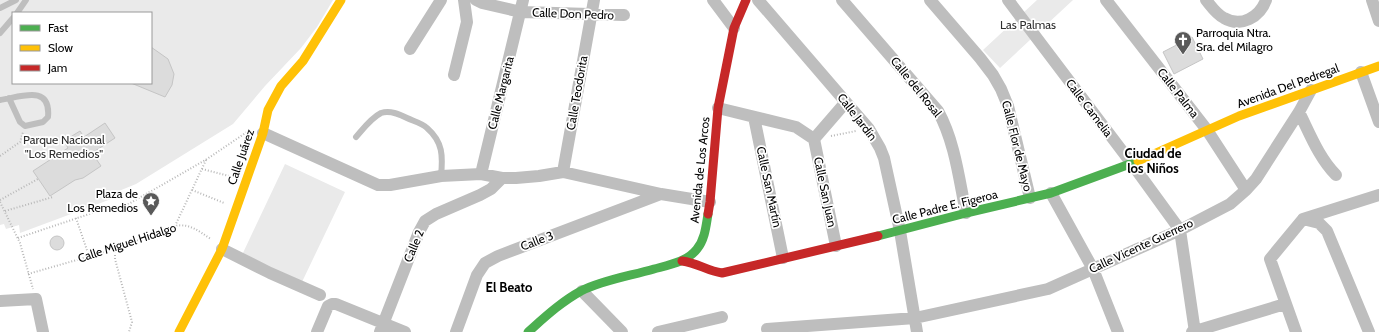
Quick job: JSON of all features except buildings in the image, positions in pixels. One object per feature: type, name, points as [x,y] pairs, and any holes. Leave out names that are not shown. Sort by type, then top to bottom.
[{"type":"main road","name":"Calle Juárez","points":[[179,332],[222,248],[263,133],[268,110],[281,86],[303,61],[342,0]]},
{"type":"main road","name":"Avenida de Los Arcos","points":[[530,331],[549,313],[566,300],[582,291],[682,261],[696,249],[704,236],[710,202],[718,108],[734,28],[746,0]]},
{"type":"main road","name":"Avenida Del Pedregal","points":[[1207,130],[1239,116],[1379,66]]},
{"type":"main road","name":"Calle Padre E. Figeroa","points":[[682,261],[692,262],[714,272],[722,273],[900,231],[966,213],[1051,193],[1132,164],[1207,130]]},
{"type":"street","points":[[410,49],[441,0]]},
{"type":"street","points":[[454,75],[467,22],[464,0]]},
{"type":"street","name":"Calle Don Pedro","points":[[476,0],[482,3],[624,16]]},
{"type":"street","name":"Calle Teodorita","points":[[563,172],[594,0]]},
{"type":"street","points":[[713,0],[734,28]]},
{"type":"street","name":"Calle Jardín","points":[[758,0],[869,129],[880,148],[884,158],[900,231],[917,332]]},
{"type":"street","name":"Calle del Rosal","points":[[842,0],[938,111],[950,137],[966,213]]},
{"type":"street","name":"Calle Flor de Mayo","points":[[930,0],[980,58],[993,75],[1001,89],[1008,106],[1030,198]]},
{"type":"street","name":"Calle Camelia","points":[[1008,0],[1180,230],[1194,332]]},
{"type":"street","name":"Calle Palma","points":[[1106,0],[1207,130],[1246,190]]},
{"type":"street","points":[[1206,0],[1214,10],[1224,18],[1238,22],[1250,20],[1259,14],[1266,0]]},
{"type":"street","points":[[1372,0],[1379,20]]},
{"type":"street","name":"Calle Margarita","points":[[481,174],[522,6]]},
{"type":"street","points":[[1361,72],[1379,122]]},
{"type":"street","name":"Calle Vicente Guerrero","points":[[767,330],[915,318],[1033,293],[1093,269],[1180,230],[1230,204],[1256,179],[1299,112],[1311,90]]},
{"type":"street","points":[[718,108],[796,127],[814,139],[846,102]]},
{"type":"street","points":[[1299,112],[1323,159],[1336,175]]},
{"type":"street","name":"Calle San Martín","points":[[754,117],[783,258]]},
{"type":"street","points":[[263,133],[378,185],[390,185],[441,176],[481,174],[502,178],[539,176],[563,172],[661,194],[710,202]]},
{"type":"street","name":"Calle San Juan","points":[[814,139],[836,246]]},
{"type":"street","name":"Calle 2","points":[[382,328],[419,232],[426,221],[436,214],[491,189],[502,178]]},
{"type":"street","name":"Calle Flor de Mayo","points":[[1051,193],[1093,269],[1118,332]]},
{"type":"street","name":"Calle 3","points":[[456,332],[477,274],[485,263],[498,256],[661,194]]},
{"type":"street","points":[[1296,332],[1270,259],[1303,219],[1379,195]]},
{"type":"street","points":[[1303,219],[1318,223],[1327,231],[1369,332]]},
{"type":"street","points":[[222,248],[270,273],[320,295]]},
{"type":"street","points":[[582,291],[622,332]]},
{"type":"street","points":[[0,301],[36,298],[43,332]]},
{"type":"street","points":[[317,332],[328,306],[332,304],[336,304],[382,328],[405,332]]},
{"type":"street","points":[[1194,332],[1285,304]]},
{"type":"street","points":[[658,332],[722,317]]},
{"type":"lane","points":[[0,8],[16,0]]},
{"type":"lane","points":[[18,12],[26,0]]},
{"type":"lane","points":[[0,33],[12,19]]},
{"type":"lane","points":[[0,100],[10,98],[36,94],[43,96],[46,102],[48,117],[43,122],[25,126],[20,122],[10,98]]},
{"type":"lane","points":[[356,137],[374,118],[381,113],[389,112],[398,114],[426,127],[438,140],[443,156],[441,176]]},
{"type":"path","points":[[0,156],[20,142],[25,126]]},
{"type":"path","points":[[18,238],[113,206],[120,209],[207,159],[251,128]]},
{"type":"path","points":[[814,139],[869,129]]},
{"type":"path","points":[[175,226],[207,159]]},
{"type":"path","points":[[202,169],[246,180]]},
{"type":"path","points":[[36,298],[18,238],[1,206],[0,201],[38,179]]},
{"type":"path","points":[[192,190],[236,208]]},
{"type":"path","points":[[5,211],[53,197]]},
{"type":"path","points":[[76,218],[89,256]]},
{"type":"path","name":"Calle Miguel Hidalgo","points":[[28,274],[115,248],[175,226],[182,225],[188,225],[222,248]]},
{"type":"path","points":[[115,248],[115,259],[132,322],[129,332]]},
{"type":"green space","name":"Parque Nacional \"Los Remedios\"","points":[[0,0],[333,0],[317,27],[301,48],[265,86],[233,124],[136,184],[114,193],[114,198],[20,233],[19,225],[6,229],[4,224],[0,225]]},
{"type":"green space","name":"Las Palmas","points":[[1037,0],[1073,0],[1000,68],[983,50]]},
{"type":"green space","points":[[285,164],[345,192],[302,282],[242,255]]},
{"type":"traffic: fast","points":[[878,236],[1051,193],[1138,161]]},
{"type":"traffic: fast","points":[[528,332],[560,305],[589,287],[672,264],[688,257],[697,249],[702,241],[708,214]]},
{"type":"traffic: slow","points":[[179,332],[222,249],[263,133],[268,110],[281,86],[303,61],[341,0]]},
{"type":"traffic: slow","points":[[1138,161],[1239,116],[1379,66]]},
{"type":"traffic: jam","points":[[708,214],[718,108],[734,28],[746,0]]},
{"type":"traffic: jam","points":[[682,261],[693,263],[712,271],[722,273],[878,236]]},
{"type":"place","name":"Parroquia Ntra. Sra. del Milagro","points":[[1183,55]]},
{"type":"place","name":"Plaza de Los Remedios","points":[[151,216]]},
{"type":"district","name":"Ciudad de los Niños","points":[[1153,160]]},
{"type":"district","name":"El Beato","points":[[509,287]]}]
